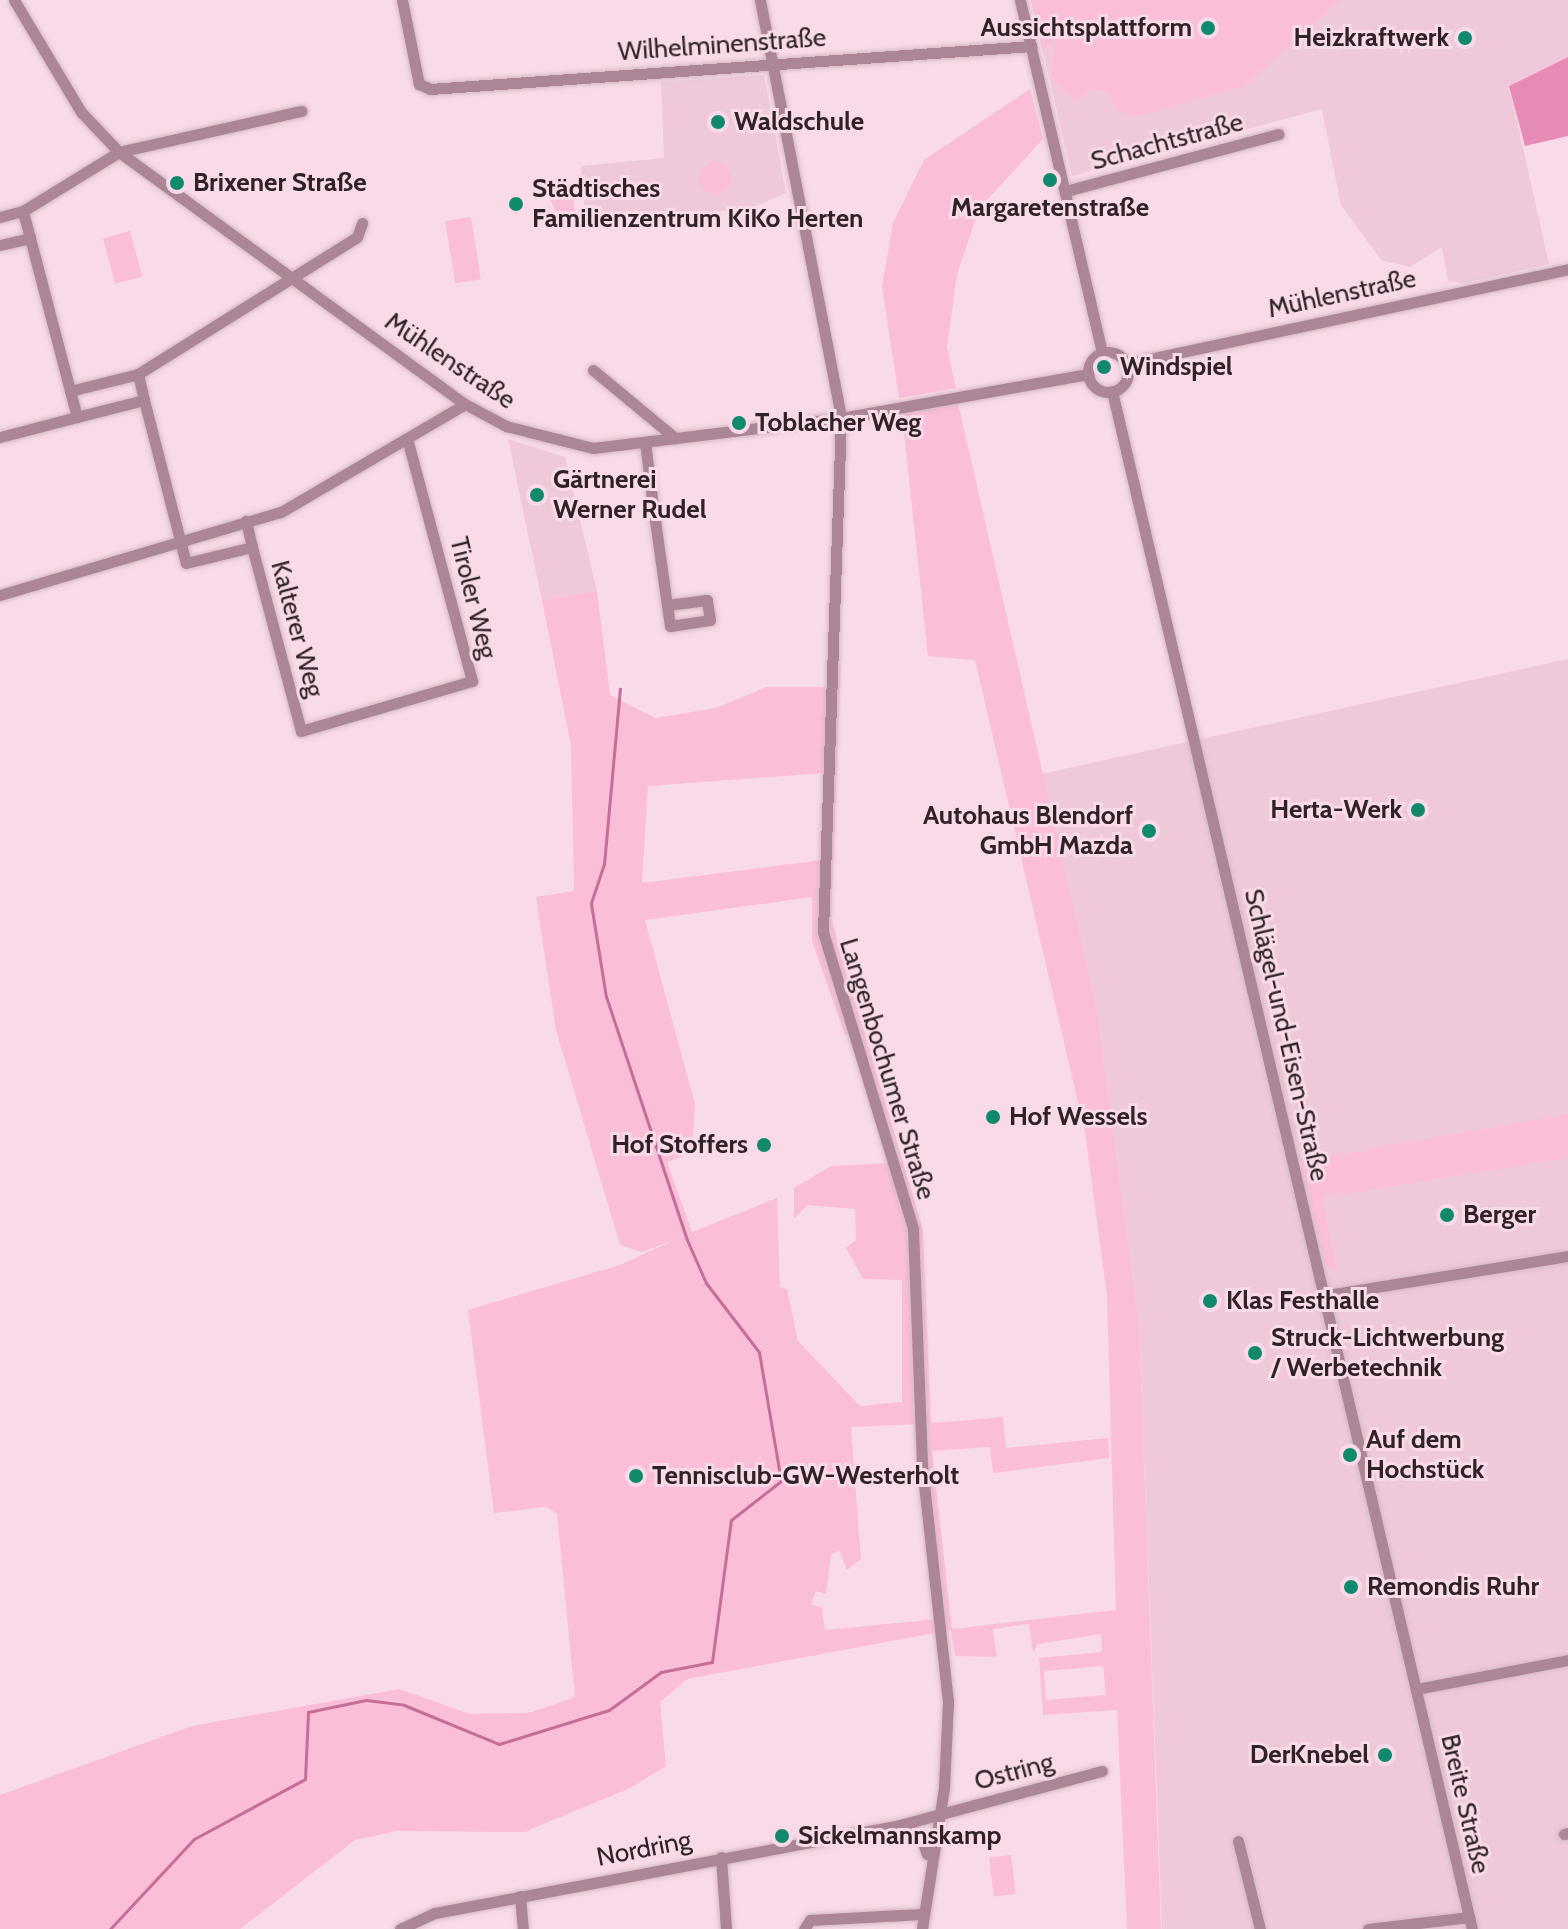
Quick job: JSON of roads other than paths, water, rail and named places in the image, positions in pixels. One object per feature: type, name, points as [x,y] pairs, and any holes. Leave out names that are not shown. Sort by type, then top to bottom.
[{"type":"street","name":"Mühlenstraße","points":[[14,0],[81,112],[119,152],[465,404],[551,441],[593,448],[841,418],[1088,374]]},
{"type":"street","name":"Wilhelminenstraße","points":[[402,0],[419,84],[469,87],[1031,46]]},
{"type":"street","name":"Langenbochumer Straße","points":[[760,0],[841,418],[823,932],[913,1229],[922,1466],[948,1702],[922,1929]]},
{"type":"street","points":[[1020,0],[1102,353],[1088,374],[1095,388],[1112,391],[1125,381],[1126,364],[1102,353]]},
{"type":"street","points":[[0,217],[23,211],[119,152],[301,111]]},
{"type":"street","name":"Schachtstraße","points":[[1066,191],[1279,134]]},
{"type":"street","points":[[23,211],[77,417]]},
{"type":"street","points":[[70,391],[138,374],[357,237],[362,223]]},
{"type":"street","points":[[0,245],[30,238]]},
{"type":"street","name":"Mühlenstraße","points":[[1126,364],[1568,269]]},
{"type":"street","points":[[593,370],[675,438]]},
{"type":"street","points":[[138,374],[186,563],[252,547],[246,521]]},
{"type":"street","name":"Schlägel-und-Eisen-Straße","points":[[1112,391],[1327,1295],[1416,1689]]},
{"type":"street","points":[[0,437],[144,400]]},
{"type":"street","points":[[0,595],[180,538],[246,521],[332,488],[465,404]]},
{"type":"street","name":"Tiroler Weg","points":[[339,720],[472,681],[407,439]]},
{"type":"street","points":[[645,442],[667,605]]},
{"type":"street","name":"Kalterer Weg","points":[[252,547],[301,731],[339,720]]},
{"type":"street","points":[[1327,1295],[1568,1256]]},
{"type":"street","points":[[1416,1689],[1568,1660]]},
{"type":"street","name":"Breite Straße","points":[[1416,1689],[1470,1923]]},
{"type":"street","name":"Ostring","points":[[937,1815],[1102,1771]]},
{"type":"street","name":"Nordring","points":[[400,1929],[435,1913],[900,1825],[937,1815]]},
{"type":"street","points":[[900,1825],[921,1837],[928,1858]]},
{"type":"street","points":[[1238,1841],[1260,1929]]},
{"type":"street","points":[[721,1857],[726,1929]]},
{"type":"street","points":[[520,1896],[523,1929]]},
{"type":"street","points":[[804,1929],[810,1920],[922,1914]]},
{"type":"street","points":[[1368,1929],[1470,1923]]},
{"type":"waterway","points":[[110,1929],[194,1839],[305,1779],[308,1712],[366,1700],[404,1705],[499,1744],[609,1710],[661,1672],[712,1662],[731,1520],[781,1481],[759,1352],[706,1283],[687,1240],[606,997],[591,903],[604,864],[620,689]]},
{"type":"place","name":"Aussichtsplattform","points":[[1208,28]]},
{"type":"place","name":"Heizkraftwerk","points":[[1465,38]]},
{"type":"place","name":"Waldschule","points":[[718,122]]},
{"type":"place","name":"Margaretenstraße","points":[[1050,180]]},
{"type":"place","name":"Brixener Straße","points":[[177,183]]},
{"type":"place","name":"Städtisches Familienzentrum KiKo Herten","points":[[516,204]]},
{"type":"place","name":"Windspiel","points":[[1104,367]]},
{"type":"place","name":"Toblacher Weg","points":[[739,423]]},
{"type":"place","name":"Gärtnerei Werner Rudel","points":[[537,495]]},
{"type":"place","name":"Herta-Werk","points":[[1418,810]]},
{"type":"place","name":"Autohaus Blendorf GmbH Mazda","points":[[1149,831]]},
{"type":"place","name":"Hof Wessels","points":[[993,1117]]},
{"type":"place","name":"Hof Stoffers","points":[[764,1145]]},
{"type":"place","name":"Berger","points":[[1447,1215]]},
{"type":"place","name":"Klas Festhalle","points":[[1210,1301]]},
{"type":"place","name":"Struck-Lichtwerbung / Werbetechnik","points":[[1255,1353]]},
{"type":"place","name":"Auf dem Hochstück","points":[[1350,1455]]},
{"type":"place","name":"Tennisclub-GW-Westerholt","points":[[636,1476]]},
{"type":"place","name":"Remondis Ruhr","points":[[1351,1587]]},
{"type":"place","name":"DerKnebel","points":[[1385,1755]]},
{"type":"place","name":"Sickelmannskamp","points":[[782,1836]]}]
